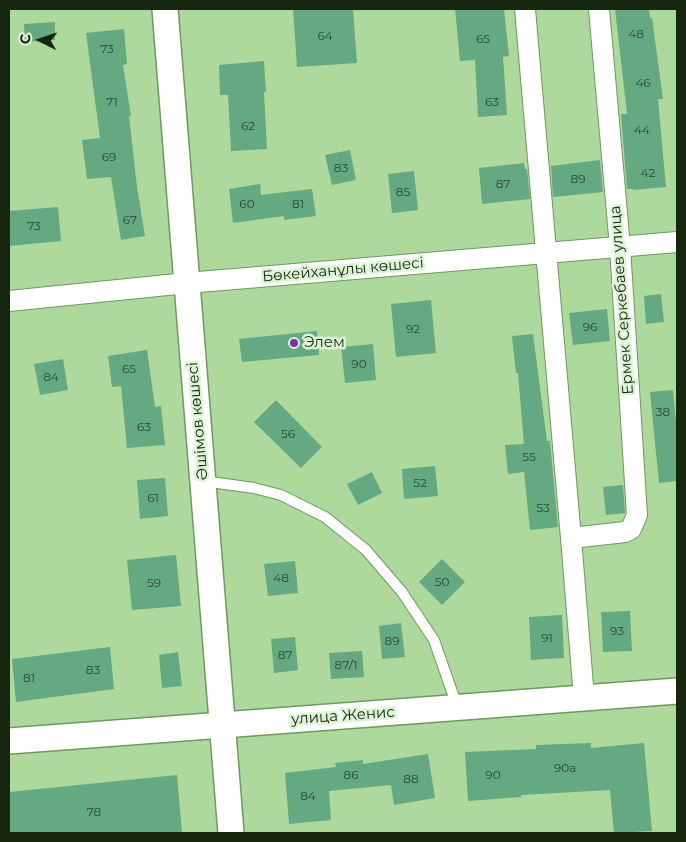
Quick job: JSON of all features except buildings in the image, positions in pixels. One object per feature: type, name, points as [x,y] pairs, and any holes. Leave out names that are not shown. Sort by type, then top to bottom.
[{"type":"street","name":"Әшімов көшесі","points":[[165,9],[232,833]]},
{"type":"street","points":[[525,9],[584,698]]},
{"type":"street","name":"Ермек Серкебаев улица","points":[[571,538],[625,532],[631,529],[637,515],[620,247],[599,9]]},
{"type":"street","name":"Бөкейханұлы көшесі","points":[[9,301],[187,283],[677,242]]},
{"type":"street","name":"улица Женис","points":[[9,741],[677,691]]},
{"type":"lane","points":[[203,481],[254,488],[281,495],[325,517],[366,550],[402,592],[434,640],[458,707]]},
{"type":"place","name":"Элем","points":[[294,343]]}]
